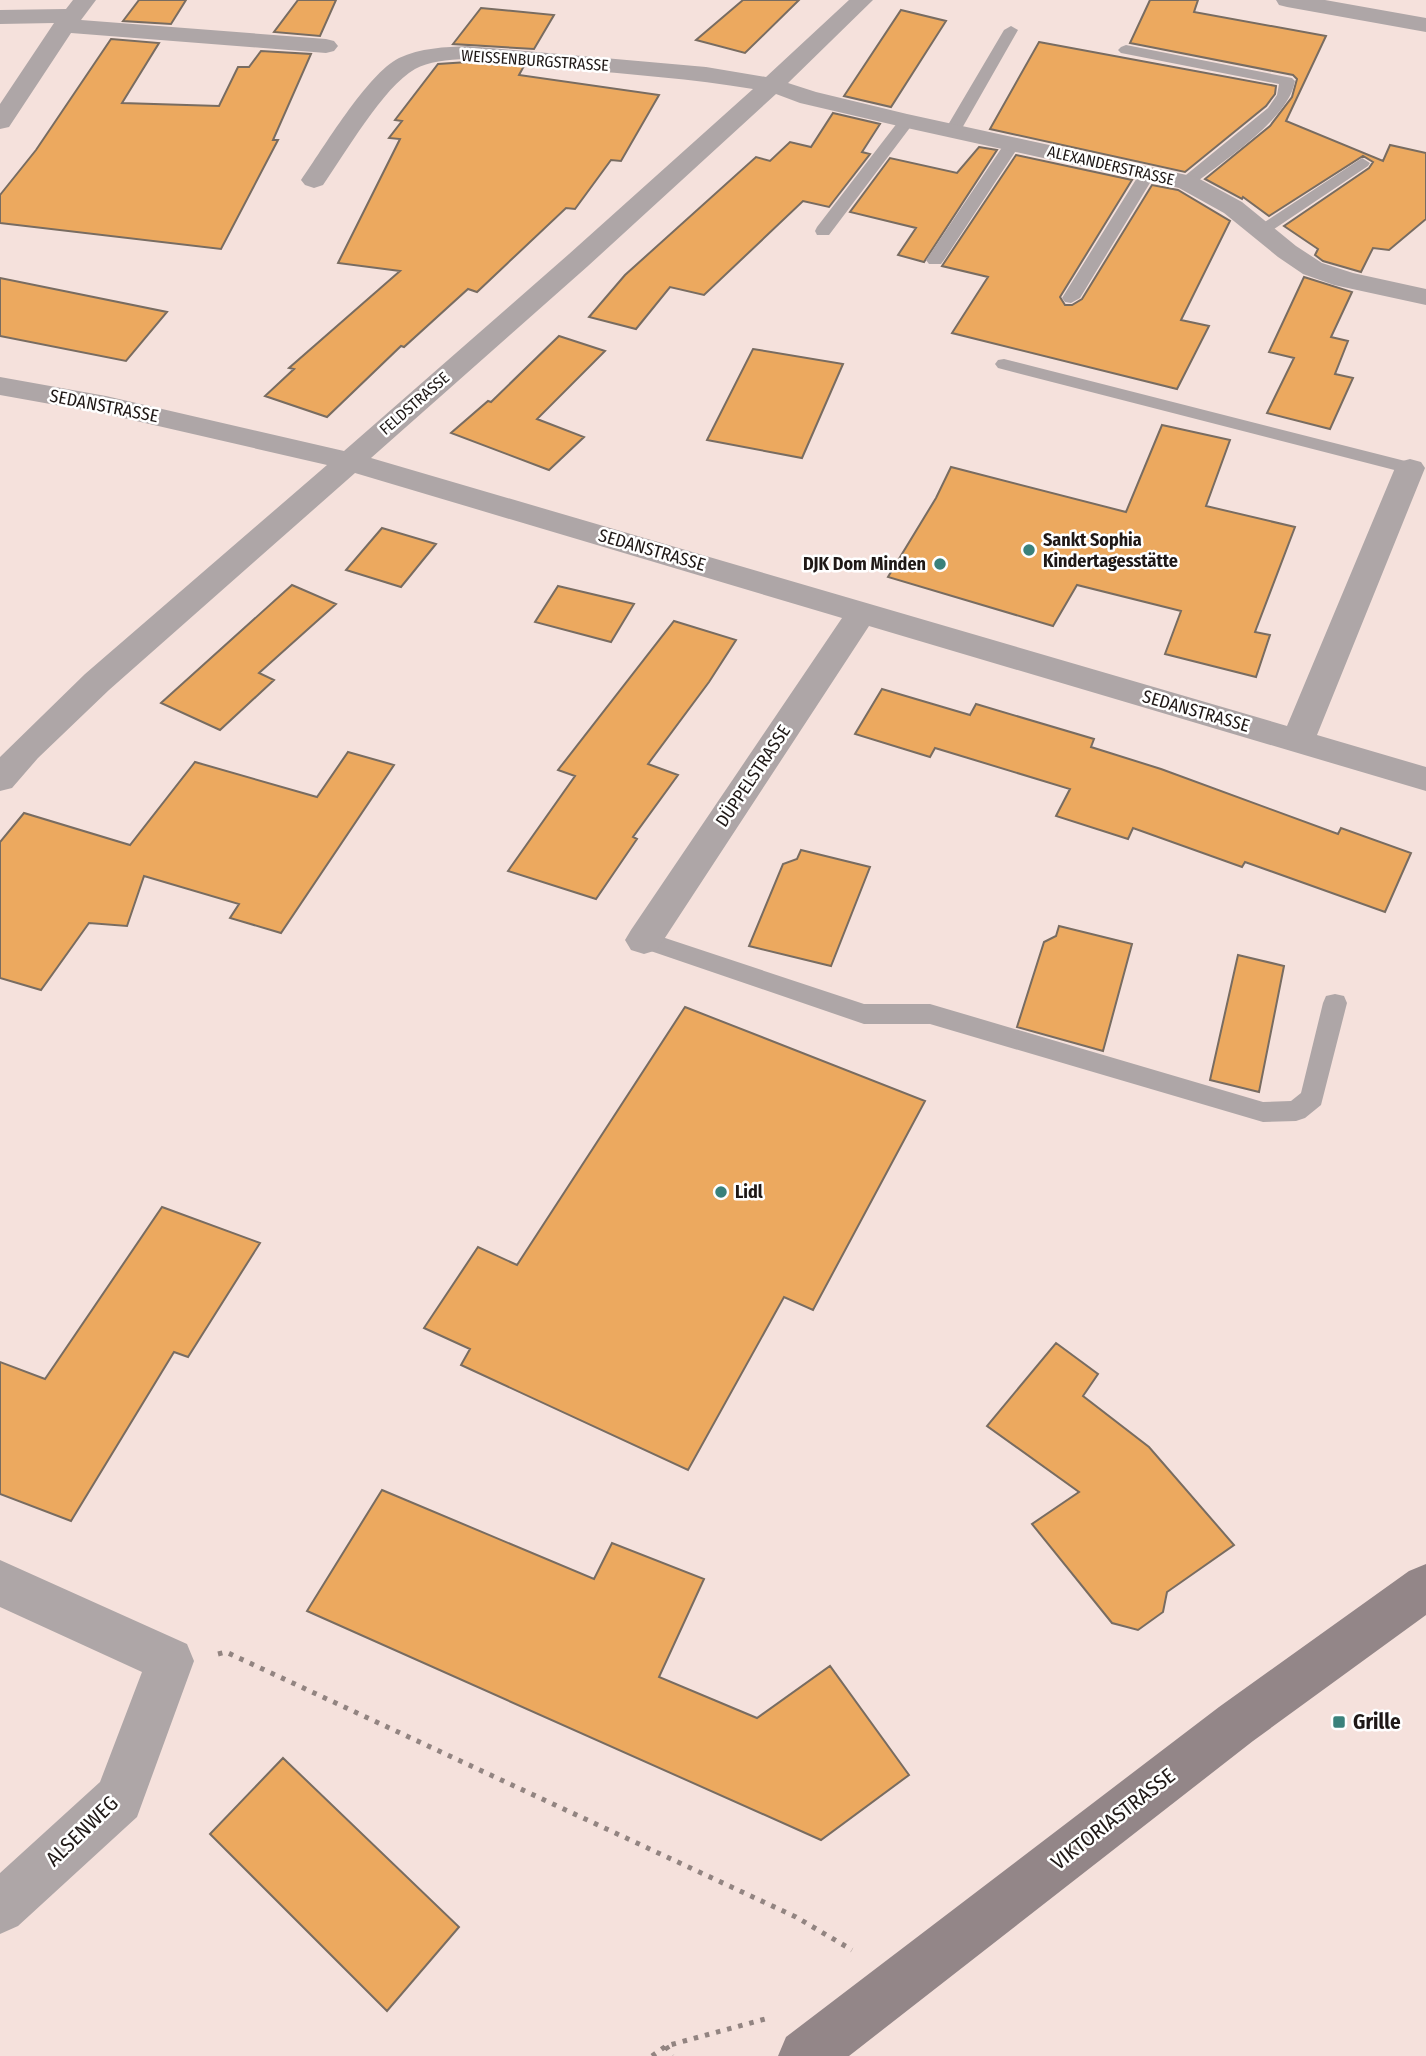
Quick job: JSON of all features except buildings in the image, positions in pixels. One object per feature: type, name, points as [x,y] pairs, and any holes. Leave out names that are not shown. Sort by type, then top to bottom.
[{"type":"main road","name":"VIKTORIASTRASSE","points":[[805,2056],[1236,1724],[1426,1587]]},
{"type":"street","name":"FELDSTRASSE","points":[[0,779],[26,750],[97,682],[772,85],[862,0]]},
{"type":"street","points":[[1287,0],[1426,25]]},
{"type":"street","points":[[0,18],[73,14],[326,46]]},
{"type":"street","points":[[0,122],[73,14]]},
{"type":"street","name":"WEISSENBURGSTRASSE","points":[[314,180],[387,81],[404,66],[433,55],[494,56],[705,74],[772,85]]},
{"type":"street","name":"ALEXANDERSTRASSE","points":[[772,85],[809,98],[907,121],[1187,182],[1209,190],[1303,263],[1336,276],[1426,297]]},
{"type":"street","name":"SEDANSTRASSE","points":[[0,386],[106,405],[293,446],[348,461],[1426,779]]},
{"type":"street","points":[[1298,741],[1410,468]]},
{"type":"street","name":"DÜPPELSTRASSE","points":[[645,940],[862,612]]},
{"type":"street","points":[[0,1583],[170,1661]]},
{"type":"street","name":"ALSENWEG","points":[[0,1908],[119,1798],[170,1661]]},
{"type":"lane","points":[[953,130],[1011,30]]},
{"type":"lane","points":[[1126,50],[1287,81],[1284,94],[1274,111],[1187,182]]},
{"type":"lane","points":[[822,231],[907,121]]},
{"type":"lane","points":[[935,260],[1013,143]]},
{"type":"lane","points":[[1262,229],[1362,163]]},
{"type":"lane","points":[[1071,298],[1148,173]]},
{"type":"lane","points":[[1004,364],[1410,468]]},
{"type":"lane","points":[[645,940],[864,1014],[930,1014],[1263,1112],[1296,1111],[1312,1098],[1335,1003]]},
{"type":"path","points":[[170,1661],[226,1652],[796,1917],[904,1981]]},
{"type":"path","points":[[666,2046],[672,2056]]},
{"type":"place","name":"Sankt Sophia Kindertagesstätte","points":[[1029,550]]},
{"type":"place","name":"DJK Dom Minden","points":[[940,564]]},
{"type":"place","name":"Lidl","points":[[721,1192]]},
{"type":"place","name":"Grille","points":[[1339,1722]]}]
